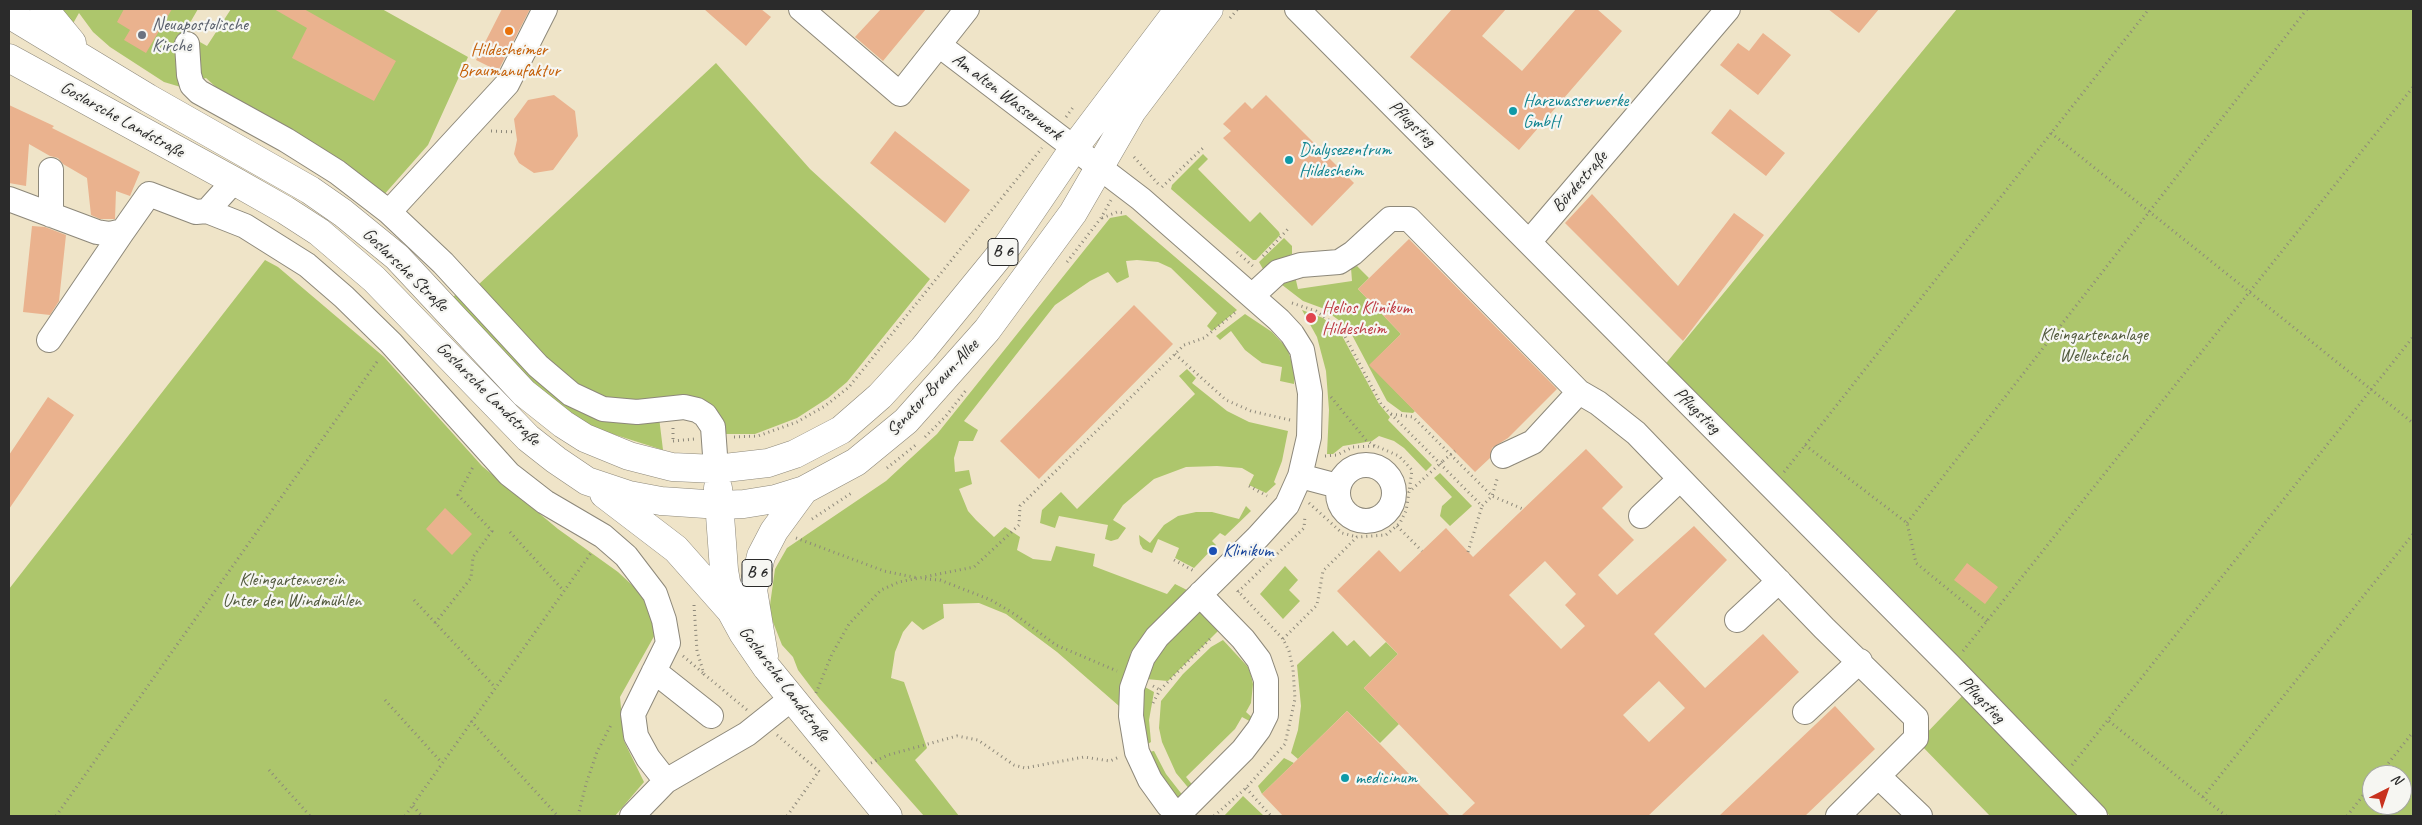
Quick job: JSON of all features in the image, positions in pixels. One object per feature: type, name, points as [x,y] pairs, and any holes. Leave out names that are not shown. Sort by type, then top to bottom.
[{"type":"main road","points":[[44,9],[62,33],[86,59]]},
{"type":"main road","name":"Senator-Braun-Allee","points":[[716,469],[768,463],[795,454],[834,434],[863,413],[917,356],[1008,245],[1064,141],[1179,9]]},
{"type":"main road","name":"Senator-Braun-Allee","points":[[720,506],[775,499],[804,490],[856,462],[881,444],[928,398],[987,330],[1067,221],[1132,111],[1209,9]]},
{"type":"main road","points":[[9,14],[86,59]]},
{"type":"main road","points":[[9,32],[114,105],[132,126]]},
{"type":"main road","name":"Goslarsche Landstraße","points":[[9,58],[285,210],[347,255],[407,311],[517,428],[556,460],[587,481],[629,495],[672,503],[720,506],[724,570],[732,611],[743,633],[767,668],[800,695],[826,760],[888,816]]},
{"type":"main road","name":"Goslarsche Straße","points":[[86,59],[148,98],[310,190],[371,234],[422,283],[524,393],[563,424],[585,438],[629,456],[672,467],[716,469]]},
{"type":"main road","name":"B 6","points":[[716,469],[720,506]]},
{"type":"main road","points":[[587,481],[671,545],[732,611]]},
{"type":"main road","name":"B 6","points":[[767,668],[753,590],[761,556],[774,530],[804,490]]},
{"type":"street","points":[[388,212],[507,84],[545,9]]},
{"type":"street","name":"Am alten Wasserwerk","points":[[801,9],[900,94],[966,9]]},
{"type":"street","name":"Pflugstieg","points":[[1297,9],[1950,666],[2095,816]]},
{"type":"street","name":"Bördestraße","points":[[1529,242],[1728,9]]},
{"type":"street","points":[[187,44],[189,74],[192,85],[199,92],[286,140],[329,168],[388,212],[443,262],[538,366],[571,394],[603,409],[637,412],[684,407],[697,410],[709,420],[714,438],[716,469]]},
{"type":"street","name":"Am alten Wasserwerk","points":[[939,45],[1064,141]]},
{"type":"street","points":[[1064,141],[1141,199],[1252,296],[1285,311],[1292,334],[1302,350],[1309,384],[1309,437],[1300,476],[1282,512],[1201,593],[1149,647],[1135,678],[1130,716],[1137,752],[1150,780],[1179,816],[1243,750],[1259,729],[1266,715],[1267,691],[1263,671],[1254,651],[1201,593]]},
{"type":"street","points":[[51,170],[51,215]]},
{"type":"street","points":[[207,210],[234,181]]},
{"type":"street","name":"Goslarsche Landstraße","points":[[123,232],[149,194],[175,206],[196,212],[207,210],[245,226],[307,265],[391,342],[509,474],[545,502],[603,536],[626,556],[655,594],[664,620],[668,643]]},
{"type":"street","points":[[9,200],[97,232],[110,234],[123,232]]},
{"type":"street","points":[[1252,296],[1278,272],[1301,265],[1339,262],[1353,253],[1390,219],[1408,219],[1579,392],[1598,403],[1636,434],[1916,718],[1916,738],[1840,816]]},
{"type":"street","points":[[49,340],[123,232]]},
{"type":"street","points":[[1504,456],[1533,442],[1579,392]]},
{"type":"street","points":[[1300,476],[1338,486]]},
{"type":"street","points":[[1641,516],[1680,479]]},
{"type":"street","points":[[1737,620],[1779,581]]},
{"type":"street","points":[[666,781],[648,758],[636,736],[633,714],[668,643]]},
{"type":"street","points":[[1806,712],[1860,661]]},
{"type":"street","points":[[654,672],[711,716]]},
{"type":"street","points":[[632,816],[666,781],[763,723],[800,695]]},
{"type":"street","points":[[1878,776],[1920,816]]},
{"type":"path","points":[[1772,486],[2148,9]]},
{"type":"path","points":[[1907,522],[2307,9]]},
{"type":"path","points":[[1950,666],[1988,622],[2413,87]]},
{"type":"path","points":[[2051,133],[2413,423]]},
{"type":"path","points":[[673,441],[758,436],[797,422],[825,406],[849,387],[1064,141]]},
{"type":"path","points":[[1162,188],[1205,146]]},
{"type":"path","points":[[1134,157],[1168,194]]},
{"type":"path","points":[[1232,248],[1253,266],[1288,229]]},
{"type":"path","points":[[800,695],[814,698],[832,654],[850,624],[881,590],[899,582],[974,567],[1019,525],[1020,506],[1184,345],[1204,338],[1252,296]]},
{"type":"path","points":[[1285,311],[1316,310],[1341,329],[1381,404],[1442,463],[1482,506]]},
{"type":"path","points":[[2060,780],[2413,337]]},
{"type":"path","points":[[56,816],[391,342]]},
{"type":"path","points":[[1175,354],[1226,400],[1251,411],[1290,421],[1290,416]]},
{"type":"path","points":[[1238,592],[1304,528],[1307,501],[1342,534],[1357,537],[1386,535],[1397,526],[1406,511],[1412,470],[1399,456],[1366,440],[1327,392]]},
{"type":"path","points":[[1391,413],[1413,417],[1492,496],[1523,510]]},
{"type":"path","points":[[1805,445],[1907,522],[1916,563],[1988,622]]},
{"type":"path","points":[[1318,457],[1337,455],[1353,447],[1376,446]]},
{"type":"path","points":[[1409,492],[1455,451]]},
{"type":"path","points":[[1468,552],[1482,506],[1492,496],[1504,456]]},
{"type":"path","points":[[435,623],[471,578],[473,557],[492,531],[458,495],[468,477]]},
{"type":"path","points":[[1397,526],[1422,551]]},
{"type":"path","points":[[510,532],[564,591]]},
{"type":"path","points":[[2203,797],[2413,534]]},
{"type":"path","points":[[789,535],[884,571],[940,580],[991,600],[1016,614],[1056,645],[1160,690],[1227,622]]},
{"type":"path","points":[[405,816],[603,536]]},
{"type":"path","points":[[1283,639],[1316,605],[1323,571],[1357,537]]},
{"type":"path","points":[[690,597],[694,604],[697,624],[697,651],[704,674]]},
{"type":"path","points":[[414,600],[496,687]]},
{"type":"path","points":[[668,643],[763,723],[826,760]]},
{"type":"path","points":[[385,700],[442,763]]},
{"type":"path","points":[[578,816],[597,752],[615,718]]},
{"type":"path","points":[[2109,720],[2226,816]]},
{"type":"path","points":[[471,721],[556,814]]},
{"type":"path","points":[[2387,765],[2413,732]]},
{"type":"path","points":[[878,759],[957,736],[978,740],[1014,765],[1025,768],[1084,757],[1110,761],[1137,752]]},
{"type":"path","points":[[864,757],[870,764]]},
{"type":"path","points":[[825,777],[826,760]]},
{"type":"path","points":[[787,816],[826,760]]},
{"type":"path","points":[[268,770],[310,816]]},
{"type":"path","points":[[1246,788],[1271,816]]},
{"type":"path","points":[[2347,816],[2362,797]]},
{"type":"path","points":[[413,806],[422,816]]},
{"type":"green space","points":[[58,9],[198,9],[184,33],[207,46],[231,9],[382,9],[468,57],[428,145],[382,197],[218,89],[206,78],[188,84],[184,88],[164,82],[110,47],[93,32],[79,13],[71,27]]},
{"type":"green space","name":"Kleingartenanlage Wellenteich","points":[[1957,9],[2413,9],[2413,816],[2110,816],[1663,367]]},
{"type":"green space","points":[[716,63],[810,169],[930,279],[847,382],[828,398],[797,418],[755,434],[724,434],[721,423],[635,403],[602,399],[576,387],[524,337],[478,285]]},
{"type":"green space","points":[[1203,154],[1208,159],[1198,169],[1250,222],[1260,212],[1279,232],[1280,235],[1256,260],[1253,260],[1171,189],[1172,185]]},
{"type":"green space","points":[[1126,215],[1237,310],[1212,331],[1207,326],[1217,313],[1171,268],[1158,262],[1126,261],[1129,277],[1117,283],[1108,272],[1090,281],[1055,305],[964,421],[978,430],[973,441],[959,441],[954,458],[955,472],[969,470],[972,484],[959,489],[968,511],[976,520],[994,537],[1005,527],[1020,537],[1017,550],[1033,559],[1051,561],[1056,546],[1095,554],[1093,566],[1167,594],[1175,584],[1189,591],[1149,628],[1131,652],[1119,706],[1057,652],[1006,614],[979,603],[943,604],[944,618],[923,630],[912,621],[903,632],[895,652],[891,678],[904,682],[927,748],[915,760],[959,816],[924,816],[820,699],[798,670],[793,657],[782,645],[769,612],[775,569],[787,548],[886,481],[937,434],[1110,218]]},
{"type":"green space","points":[[1284,238],[1292,246],[1292,254],[1263,269],[1259,262]]},
{"type":"green space","name":"Kleingartenverein Unter den Windmühlen","points":[[265,260],[278,267],[384,357],[482,466],[558,529],[618,572],[645,597],[657,631],[620,697],[624,741],[644,782],[615,816],[9,816],[9,589]]},
{"type":"green space","points":[[1357,266],[1369,278],[1358,289],[1401,334],[1370,365],[1415,411],[1413,413],[1402,412],[1387,401],[1352,335],[1340,321],[1322,308],[1303,301],[1277,281],[1295,276],[1298,289],[1352,281],[1351,268]]},
{"type":"green space","points":[[457,294],[535,376],[659,417],[663,450],[600,430],[573,416],[549,399],[451,298]]},
{"type":"green space","points":[[1302,310],[1323,318],[1340,332],[1379,404],[1390,417],[1388,420],[1432,465],[1426,471],[1404,448],[1394,441],[1379,436],[1372,441],[1343,446],[1333,454],[1327,454],[1329,410],[1326,371],[1317,337]]},
{"type":"green space","points":[[1245,314],[1272,332],[1287,348],[1295,371],[1294,384],[1280,381],[1282,367],[1262,363],[1245,350],[1231,331],[1220,340],[1216,336]]},
{"type":"green space","points":[[1187,369],[1196,378],[1192,383],[1227,411],[1249,422],[1288,431],[1282,461],[1274,482],[1276,484],[1266,493],[1249,485],[1254,475],[1242,468],[1217,466],[1186,467],[1154,479],[1123,505],[1113,520],[1126,528],[1118,539],[1111,541],[1105,539],[1108,525],[1059,516],[1055,528],[1040,523],[1042,510],[1061,492],[1077,509],[1195,394],[1179,376]]},
{"type":"green space","points":[[1440,473],[1472,506],[1450,526],[1440,516],[1442,506],[1452,497],[1434,478]]},
{"type":"green space","points":[[1246,506],[1251,511],[1225,536],[1220,533],[1212,541],[1216,545],[1194,568],[1175,558],[1179,548],[1158,539],[1152,553],[1143,549],[1140,544],[1139,535],[1150,543],[1164,525],[1178,516],[1196,512],[1212,512],[1239,519]]},
{"type":"green space","points":[[1285,566],[1298,580],[1289,590],[1300,601],[1283,619],[1260,594]]},
{"type":"green space","points":[[1205,611],[1222,627],[1168,681],[1146,679],[1148,669],[1166,645],[1198,613]]},
{"type":"green space","points":[[1333,631],[1347,646],[1354,640],[1370,657],[1386,642],[1398,654],[1364,688],[1399,724],[1380,743],[1347,711],[1298,759],[1291,753],[1298,730],[1301,706],[1297,665]]},
{"type":"green space","points":[[1223,640],[1248,667],[1253,684],[1251,703],[1246,712],[1255,720],[1255,724],[1242,717],[1235,729],[1186,777],[1195,788],[1191,791],[1176,773],[1162,742],[1159,728],[1161,701],[1183,674],[1211,647]]},
{"type":"green space","points":[[1145,687],[1154,692],[1149,720],[1151,742],[1146,745],[1142,728],[1142,696]]},
{"type":"green space","points":[[1965,693],[2084,816],[1990,816],[1918,742]]},
{"type":"green space","points":[[1154,751],[1166,774],[1184,797],[1176,797],[1169,791],[1148,752]]},
{"type":"green space","points":[[1284,758],[1294,763],[1262,794],[1258,786]]},
{"type":"green space","points":[[1243,796],[1264,816],[1224,816]]},
{"type":"building","name":"Neuapostolische Kirche","points":[[124,9],[172,9],[146,53],[124,40],[130,30],[117,22]]},
{"type":"building","points":[[274,9],[304,9],[396,61],[374,101],[292,58],[307,28]]},
{"type":"building","points":[[502,9],[530,9],[498,71],[476,60]]},
{"type":"building","points":[[704,9],[761,9],[771,17],[746,46]]},
{"type":"building","points":[[881,9],[926,9],[883,61],[855,37]]},
{"type":"building","name":"Harzwasserwerke GmbH","points":[[1452,9],[1506,9],[1482,36],[1522,71],[1576,9],[1597,9],[1622,31],[1519,150],[1410,57]]},
{"type":"building","points":[[1828,9],[1879,9],[1859,33]]},
{"type":"building","points":[[1763,33],[1791,55],[1758,95],[1720,65],[1738,43],[1749,51]]},
{"type":"building","points":[[554,95],[575,111],[578,136],[553,170],[534,173],[519,163],[514,154],[517,140],[514,119],[528,100]]},
{"type":"building","name":"Dialysezentrum Hildesheim","points":[[1266,95],[1354,183],[1312,226],[1223,138],[1231,131],[1223,124],[1245,102],[1252,109]]},
{"type":"building","points":[[9,105],[54,126],[52,128],[140,172],[130,196],[116,191],[115,219],[100,219],[91,215],[87,178],[63,164],[58,158],[50,156],[29,144],[26,186],[9,183]]},
{"type":"building","points":[[1730,109],[1785,153],[1766,176],[1711,133]]},
{"type":"building","points":[[895,131],[970,190],[945,223],[870,163]]},
{"type":"building","points":[[1592,194],[1678,286],[1734,213],[1764,235],[1683,341],[1565,223]]},
{"type":"building","points":[[32,226],[45,227],[66,235],[59,301],[50,315],[23,312]]},
{"type":"building","points":[[1409,239],[1557,389],[1508,438],[1492,448],[1490,458],[1475,472],[1369,365],[1401,334],[1358,289]]},
{"type":"building","points":[[1134,305],[1173,344],[1039,479],[1000,441]]},
{"type":"building","points":[[48,397],[74,415],[9,509],[9,455]]},
{"type":"building","points":[[1586,449],[1623,487],[1602,508],[1634,540],[1598,575],[1617,595],[1694,526],[1727,560],[1654,634],[1705,688],[1763,634],[1799,672],[1648,816],[1461,816],[1475,803],[1364,688],[1398,654],[1337,591],[1379,550],[1400,572],[1446,528],[1473,557]],"holes":[[[1545,561],[1576,594],[1565,605],[1585,626],[1561,649],[1509,595]],[[1659,681],[1685,708],[1649,742],[1623,715]]]},
{"type":"building","points":[[445,508],[472,534],[452,555],[426,529]]},
{"type":"building","points":[[1967,563],[1998,587],[1985,604],[1954,580]]},
{"type":"building","points":[[1835,706],[1875,749],[1805,816],[1719,816]]},
{"type":"building","name":"medicinum","points":[[1347,711],[1450,816],[1283,816],[1262,794]]},
{"type":"place","name":"Hildesheimer Braumanufaktur","points":[[509,31]]},
{"type":"place","name":"Neuapostolische Kirche","points":[[142,35]]},
{"type":"place","name":"Harzwasserwerke GmbH","points":[[1513,111]]},
{"type":"place","name":"Dialysezentrum Hildesheim","points":[[1289,160]]},
{"type":"place","name":"Helios Klinikum Hildesheim","points":[[1311,318]]},
{"type":"place","name":"Klinikum","points":[[1213,551]]},
{"type":"place","name":"medicinum","points":[[1345,778]]}]
